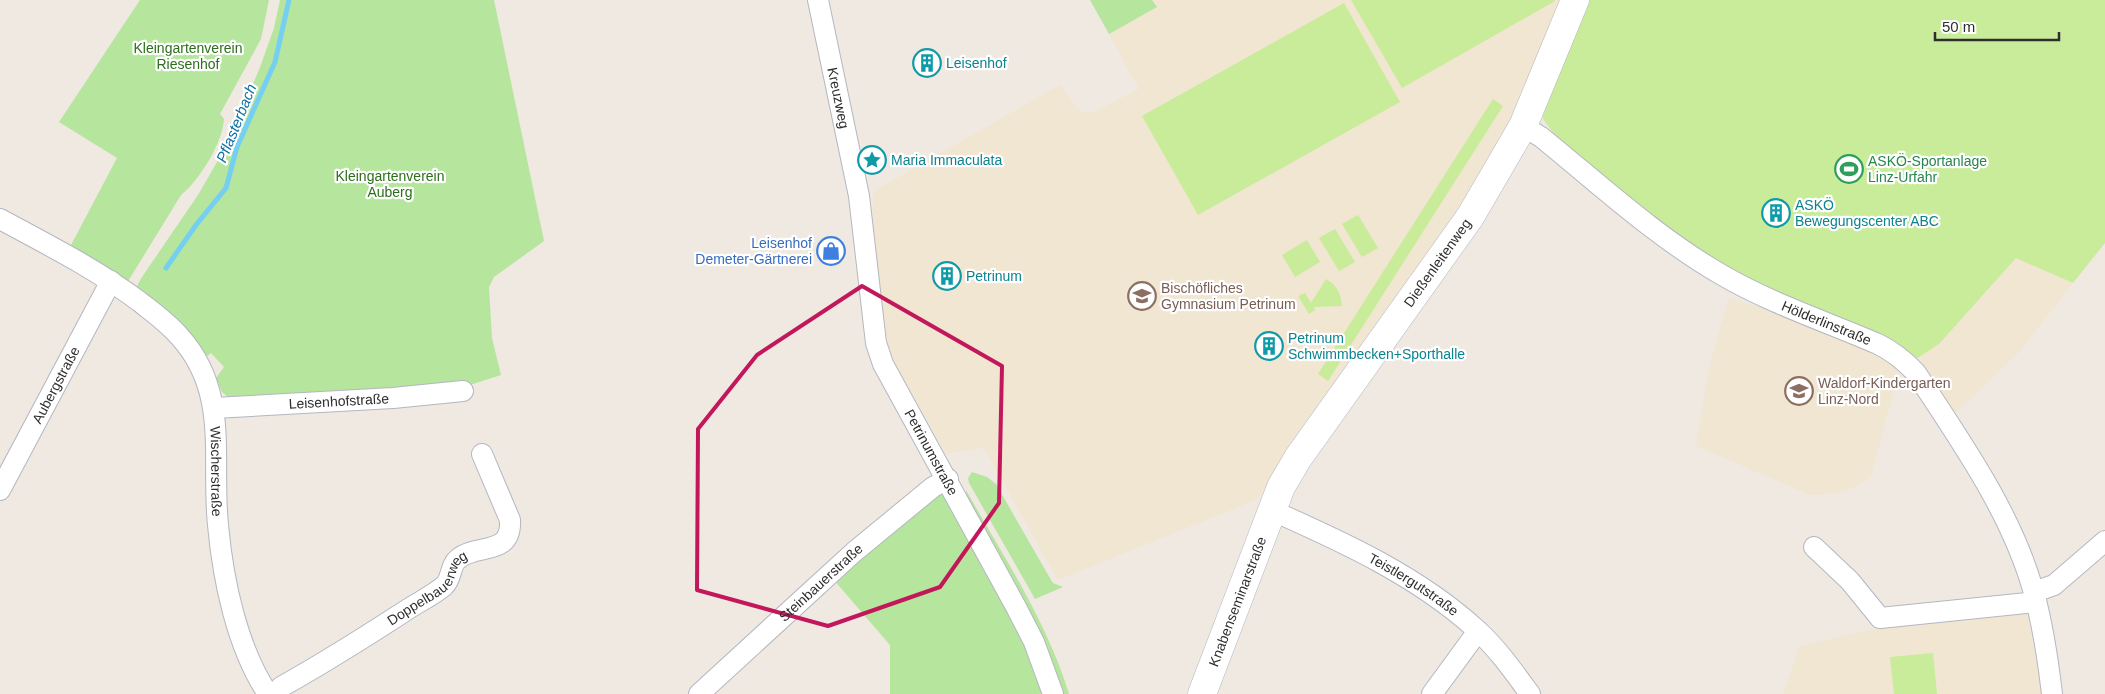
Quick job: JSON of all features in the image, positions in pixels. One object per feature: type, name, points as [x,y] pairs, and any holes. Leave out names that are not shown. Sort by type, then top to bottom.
[{"type":"street","name":"Kreuzweg","points":[[818,0],[858,196]]},
{"type":"street","name":"Dießenleitenweg","points":[[1271,510],[1281,487],[1298,458],[1470,218],[1523,126],[1575,0]]},
{"type":"street","name":"Hölderlinstraße","points":[[1523,126],[1541,137],[1666,238],[1716,271],[1757,292],[1896,352],[1907,362],[1959,440],[1999,507],[2013,537],[2035,597],[2047,655],[2052,694]]},
{"type":"street","name":"Petrinumstraße","points":[[858,196],[876,343],[883,364],[948,479],[1034,642],[1053,694]]},
{"type":"street","name":"Wischerstraße","points":[[0,219],[110,280],[164,320],[181,338],[204,374],[214,408],[217,524],[223,567],[243,642],[257,677],[268,694]]},
{"type":"street","name":"Aubergstraße","points":[[0,490],[110,280]]},
{"type":"street","name":"Leisenhofstraße","points":[[214,408],[393,398],[463,391]]},
{"type":"street","name":"Doppelbauerweg","points":[[275,694],[281,687],[369,635],[445,585],[457,559],[466,554],[495,546],[505,540],[511,531],[510,520],[482,454]]},
{"type":"street","name":"Steinbauerstraße","points":[[700,694],[854,552],[933,487],[948,479]]},
{"type":"street","name":"Teistlergutstraße","points":[[1271,510],[1345,544],[1427,591],[1478,631],[1490,643],[1530,694]]},
{"type":"street","name":"Knabenseminarstraße","points":[[1202,694],[1271,510]]},
{"type":"street","points":[[1814,547],[1850,581],[1880,618],[2035,597],[2054,585],[2105,541]]},
{"type":"street","points":[[1432,694],[1478,631]]},
{"type":"highlighted area","points":[[862,286],[1002,366],[999,503],[940,587],[828,626],[697,590],[698,429],[757,355]]},
{"type":"shaded area","name":"Bischöfliches Gymnasium Petrinum","points":[[1152,0],[1566,0],[1496,161],[1273,479],[1256,500],[1060,579],[1056,577],[984,448],[946,453],[893,360],[887,346],[872,228],[873,197],[876,190],[1060,85],[1077,109],[1084,113],[1094,112],[1139,89],[1109,34],[1156,7]]},
{"type":"shaded area","points":[[2016,257],[2073,283],[2020,351],[1951,417],[1916,359],[1939,344]]},
{"type":"shaded area","name":"Waldorf-Kindergarten Linz-Nord","points":[[1729,298],[1766,309],[1889,358],[1899,371],[1871,476],[1855,487],[1838,493],[1810,495],[1696,446],[1709,368]]},
{"type":"shaded area","points":[[2027,612],[2042,694],[1783,694],[1800,646],[1887,626]]},
{"type":"green space","name":"Kleingartenverein Riesenhof","points":[[140,0],[269,0],[261,39],[220,114],[224,119],[223,128],[215,149],[202,171],[181,195],[127,283],[102,264],[71,245],[117,158],[59,122]]},
{"type":"green space","name":"Kleingartenverein Auberg","points":[[280,0],[494,0],[544,241],[494,277],[489,287],[492,338],[501,375],[473,384],[446,388],[229,398],[222,392],[216,378],[224,367],[211,353],[206,357],[184,329],[168,313],[140,291],[137,286],[198,195],[221,155],[259,70],[274,28]]},
{"type":"green space","points":[[1090,0],[1152,0],[1157,7],[1109,34]]},
{"type":"green space","points":[[1351,0],[1554,0],[1555,1],[1402,88]]},
{"type":"green space","name":"ASKÖ-Sportanlage Linz-Urfahr","points":[[1586,0],[2105,0],[2105,243],[2073,283],[2016,258],[1939,344],[1916,359],[1903,348],[1736,274],[1685,242],[1560,142],[1543,119],[1543,109]]},
{"type":"green space","points":[[1344,3],[1400,102],[1198,215],[1142,116]]},
{"type":"green space","points":[[1493,99],[1503,106],[1328,381],[1318,374]]},
{"type":"green space","points":[[1358,215],[1378,248],[1362,257],[1342,224]]},
{"type":"green space","points":[[1335,229],[1355,262],[1339,271],[1319,238]]},
{"type":"green space","points":[[1307,240],[1320,262],[1295,277],[1282,255]]},
{"type":"green space","points":[[1326,279],[1338,290],[1342,306],[1314,307],[1315,310],[1309,314],[1298,296],[1305,293],[1311,303]]},
{"type":"green space","points":[[972,472],[987,477],[996,484],[1053,583],[1063,587],[1035,599],[969,483],[968,478]]},
{"type":"green space","points":[[966,490],[1023,589],[1049,641],[1069,694],[1062,694],[968,502]]},
{"type":"green space","points":[[936,494],[948,499],[1023,636],[1046,694],[890,694],[890,645],[833,579]]},
{"type":"green space","points":[[1933,653],[1937,694],[1894,694],[1890,657]]},
{"type":"waterway","name":"Pflasterbach","points":[[166,268],[196,225],[226,188],[237,147],[275,62],[289,0]]},
{"type":"place","name":"Leisenhof","points":[[927,63]]},
{"type":"place","name":"Maria Immaculata","points":[[872,160]]},
{"type":"place","name":"ASKÖ-Sportanlage Linz-Urfahr","points":[[1849,169]]},
{"type":"place","name":"ASKÖ Bewegungscenter ABC","points":[[1776,213]]},
{"type":"place","name":"Leisenhof Demeter-Gärtnerei","points":[[831,251]]},
{"type":"place","name":"Petrinum","points":[[947,276]]},
{"type":"place","name":"Bischöfliches Gymnasium Petrinum","points":[[1142,296]]},
{"type":"place","name":"Petrinum Schwimmbecken+Sporthalle","points":[[1269,346]]},
{"type":"place","name":"Waldorf-Kindergarten Linz-Nord","points":[[1799,391]]}]
